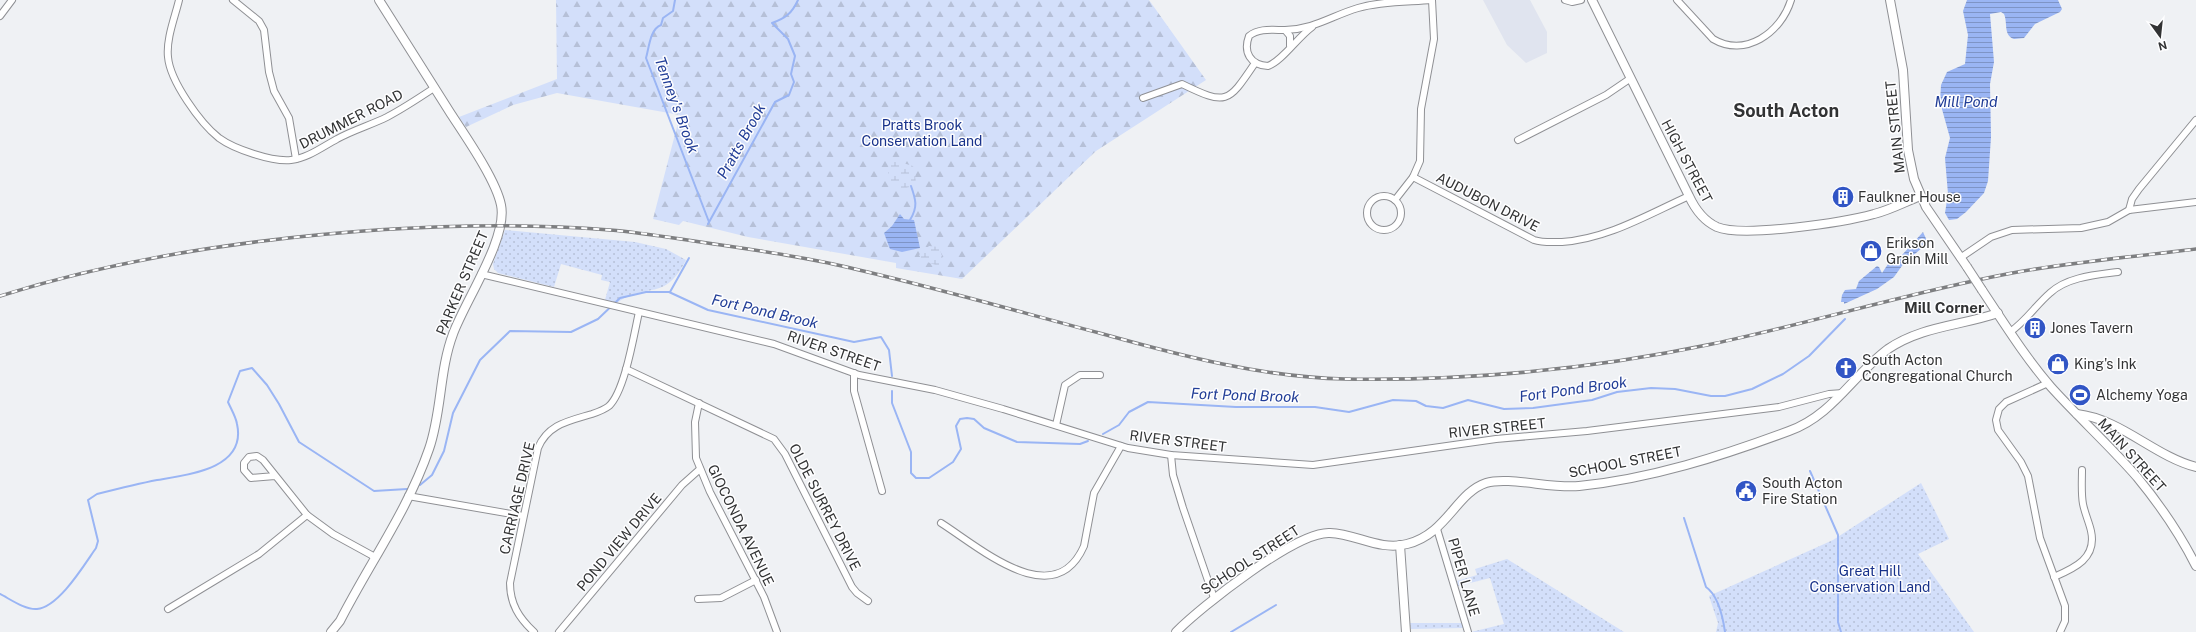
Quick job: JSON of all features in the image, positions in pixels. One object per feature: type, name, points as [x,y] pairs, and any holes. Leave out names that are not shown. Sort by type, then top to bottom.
[{"type":"street","points":[[0,16],[12,0]]},
{"type":"street","name":"DRUMMER ROAD","points":[[179,0],[168,57],[179,87],[212,132],[223,140],[271,159],[284,161],[296,159],[392,114],[434,88]]},
{"type":"street","points":[[233,0],[259,21],[264,30],[269,72],[274,90],[289,118],[296,159]]},
{"type":"street","name":"PARKER STREET","points":[[331,632],[340,621],[375,557],[408,496],[426,458],[436,427],[452,335],[481,274],[500,226],[501,206],[499,198],[477,155],[379,0]]},
{"type":"street","points":[[1312,27],[1256,31],[1249,36],[1246,50],[1248,58],[1263,66],[1274,64],[1290,46],[1312,27],[1344,13],[1368,6],[1432,0]]},
{"type":"street","name":"AUDUBON DRIVE","points":[[1395,200],[1413,177],[1420,161],[1421,109],[1434,39],[1432,0]]},
{"type":"street","points":[[1565,0],[1572,2],[1581,0]]},
{"type":"street","name":"HIGH STREET","points":[[1592,0],[1689,196],[1696,209],[1712,224],[1728,230],[1746,232],[1861,217],[1882,212],[1920,196]]},
{"type":"street","points":[[1677,0],[1713,39],[1720,44],[1737,47],[1754,44],[1767,35],[1784,15],[1791,0]]},
{"type":"street","name":"MAIN STREET","points":[[1890,0],[1904,79],[1909,157],[1920,196],[2010,332],[2048,383],[2136,476],[2153,497],[2183,540],[2196,566]]},
{"type":"street","points":[[1285,30],[1290,36],[1290,46]]},
{"type":"street","points":[[1142,98],[1182,84],[1211,97],[1220,99],[1238,89],[1255,63]]},
{"type":"street","points":[[1518,140],[1606,94],[1631,78]]},
{"type":"street","points":[[2129,210],[2136,194],[2196,120]]},
{"type":"street","name":"AUDUBON DRIVE","points":[[1413,177],[1534,240],[1543,242],[1585,240],[1598,236],[1689,196]]},
{"type":"street","points":[[1385,196],[1395,200],[1401,209],[1398,222],[1387,230],[1374,227],[1367,216],[1371,203],[1377,198],[1385,196]]},
{"type":"street","points":[[1960,258],[1991,237],[2005,231],[2019,228],[2071,229],[2091,227],[2111,221],[2129,210],[2196,202]]},
{"type":"street","points":[[2010,332],[2050,293],[2062,285],[2079,278],[2118,272]]},
{"type":"street","name":"RIVER STREET","points":[[481,274],[781,346],[854,373],[936,390],[1122,446],[1171,455],[1309,465],[1496,439],[1587,431],[1779,408],[1829,394],[1843,393]]},
{"type":"street","name":"CARRIAGE DRIVE","points":[[534,632],[517,613],[512,602],[510,577],[538,448],[544,436],[560,423],[602,411],[613,401],[626,369],[639,312]]},
{"type":"street","name":"SCHOOL STREET","points":[[1176,632],[1214,598],[1295,544],[1316,534],[1337,533],[1377,545],[1400,546],[1418,540],[1437,529],[1470,492],[1486,483],[1500,481],[1575,486],[1671,468],[1725,453],[1798,428],[1818,416],[1883,354],[1907,338],[1930,329],[1998,313]]},
{"type":"street","name":"OLDE SURREY DRIVE","points":[[626,369],[768,436],[778,444],[852,587],[860,596],[868,600]]},
{"type":"street","points":[[854,373],[854,390],[882,491]]},
{"type":"street","points":[[1056,425],[1065,385],[1080,375],[1100,375]]},
{"type":"street","points":[[2048,383],[2006,402],[1999,409],[1996,420],[1998,430],[2026,471],[2040,538],[2066,610],[2065,621],[2060,632]]},
{"type":"street","name":"GIOCONDA AVENUE","points":[[699,403],[695,422],[694,446],[700,469],[756,580],[770,610],[777,632]]},
{"type":"street","points":[[2077,414],[2094,417],[2116,426],[2177,460],[2196,467]]},
{"type":"street","points":[[941,523],[1019,572],[1040,577],[1064,570],[1081,554],[1084,546],[1094,493],[1122,446]]},
{"type":"street","points":[[1171,455],[1172,471],[1183,508],[1214,598]]},
{"type":"street","points":[[275,476],[251,478],[244,470],[244,463],[249,457],[260,458],[275,476],[307,515],[333,534],[375,557]]},
{"type":"street","name":"POND VIEW DRIVE","points":[[559,632],[682,485],[700,469]]},
{"type":"street","points":[[2054,577],[2080,564],[2088,554],[2091,546],[2091,530],[2083,502],[2082,470]]},
{"type":"street","points":[[408,496],[523,516]]},
{"type":"street","points":[[168,609],[259,554],[307,515]]},
{"type":"street","name":"PIPER LANE","points":[[1437,529],[1468,632]]},
{"type":"street","points":[[1400,546],[1406,632]]},
{"type":"street","points":[[698,599],[714,600],[721,598],[756,580]]},
{"type":"shaded area","points":[[1483,0],[1530,0],[1547,32],[1547,53],[1526,63],[1507,45]]},
{"type":"green space","name":"Pratts Brook Conservation Land","points":[[556,0],[1149,0],[1206,80],[1096,151],[962,279],[896,268],[896,263],[748,237],[683,221],[679,225],[653,219],[680,115],[557,93],[513,105],[466,127],[459,117],[557,79]]},
{"type":"green space","points":[[893,160],[913,166],[916,185],[903,189],[893,187],[887,169]]},
{"type":"green space","points":[[505,230],[635,242],[666,249],[686,260],[678,273],[663,287],[638,293],[617,303],[605,300],[610,282],[601,280],[602,275],[561,264],[554,287],[498,273],[494,269],[493,264]]},
{"type":"green space","points":[[929,246],[939,247],[944,262],[938,266],[922,260],[919,255]]},
{"type":"green space","name":"Great Hill Conservation Land","points":[[1921,483],[1949,539],[1918,554],[1974,632],[1716,632],[1718,623],[1709,596],[1833,540]]},
{"type":"green space","points":[[1507,559],[1624,632],[1471,632],[1504,624],[1490,578],[1458,586],[1457,581],[1477,575],[1475,569]]},
{"type":"green space","points":[[1410,623],[1466,623],[1469,632],[1464,632],[1463,628],[1411,629]]},
{"type":"water","name":"Mill Pond","points":[[1967,0],[2058,0],[2062,9],[2060,12],[2035,24],[2024,38],[2014,39],[2008,35],[2004,14],[2001,12],[1990,14],[1994,62],[1990,84],[1991,137],[1988,181],[1984,193],[1966,212],[1957,219],[1949,220],[1945,213],[1948,194],[1945,158],[1950,138],[1940,102],[1941,85],[1947,72],[1965,64],[1968,35],[1963,11]]},
{"type":"water","points":[[900,214],[904,219],[914,220],[920,248],[902,252],[890,249],[884,233],[892,226]]},
{"type":"water","points":[[1923,232],[1928,243],[1904,263],[1894,277],[1877,289],[1844,304],[1844,302],[1841,302],[1842,295],[1845,290],[1856,289],[1859,281],[1877,266],[1882,273],[1890,261],[1902,255]]},
{"type":"waterway","name":"Tenney's Brook","points":[[675,0],[673,11],[663,18],[661,25],[654,30],[646,58],[709,222]]},
{"type":"waterway","name":"Pratts Brook","points":[[708,224],[775,102],[789,95],[794,82],[791,74],[795,56],[788,39],[772,23],[788,14],[798,0]]},
{"type":"waterway","points":[[910,220],[915,207],[914,195],[911,186]]},
{"type":"waterway","name":"Pratts Brook","points":[[670,292],[689,258]]},
{"type":"waterway","name":"Fort Pond Brook","points":[[420,485],[432,475],[444,451],[453,413],[480,360],[510,331],[571,332],[598,319],[620,298],[646,292],[669,292],[708,310],[854,342],[881,337],[889,350],[892,376]]},
{"type":"waterway","name":"Fort Pond Brook","points":[[1103,434],[1119,425],[1129,412],[1148,402],[1236,407],[1315,407],[1349,412],[1393,400],[1416,401],[1426,406],[1443,408],[1468,400],[1504,409],[1533,408],[1592,400],[1617,392],[1651,388],[1675,389],[1711,396],[1725,396],[1752,389],[1783,374],[1809,356],[1845,319]]},
{"type":"waterway","name":"Fort Pond Brook","points":[[0,594],[23,606],[37,609],[45,607],[62,593],[78,574],[96,548],[98,541],[88,500],[97,494],[198,472],[212,467],[224,460],[233,451],[238,439],[235,416],[228,402],[240,371],[252,368],[267,385],[299,442],[374,491],[407,489]]},
{"type":"waterway","name":"Fort Pond Brook","points":[[892,391],[892,403],[911,452],[911,473],[916,478],[929,478],[953,462],[961,449],[956,426],[960,419],[974,419],[984,428],[1017,442],[1080,444],[1088,441]]},
{"type":"waterway","points":[[1810,471],[1838,535],[1838,622],[1841,632]]},
{"type":"waterway","points":[[1684,518],[1706,587],[1714,596],[1720,608],[1725,632]]},
{"type":"waterway","points":[[1231,632],[1276,605]]},
{"type":"railway","points":[[0,296],[32,286],[130,262],[230,245],[306,236],[393,229],[480,226],[567,227],[652,235],[767,252],[827,263],[940,290],[1162,350],[1253,370],[1314,377],[1391,379],[1437,378],[1530,372],[1576,367],[1667,353],[1749,336],[1933,290],[2007,274],[2077,263],[2196,249]]},
{"type":"place","name":"Faulkner House","points":[[1843,197]]},
{"type":"place","name":"Erikson Grain Mill","points":[[1871,251]]},
{"type":"place","name":"Jones Tavern","points":[[2035,328]]},
{"type":"place","name":"King's Ink","points":[[2058,364]]},
{"type":"place","name":"South Acton Congregational Church","points":[[1846,368]]},
{"type":"place","name":"Alchemy Yoga","points":[[2080,395]]},
{"type":"place","name":"South Acton Fire Station","points":[[1746,491]]},
{"type":"district","name":"South Acton","points":[[1786,110]]},
{"type":"district","name":"Mill Corner","points":[[1944,307]]}]
